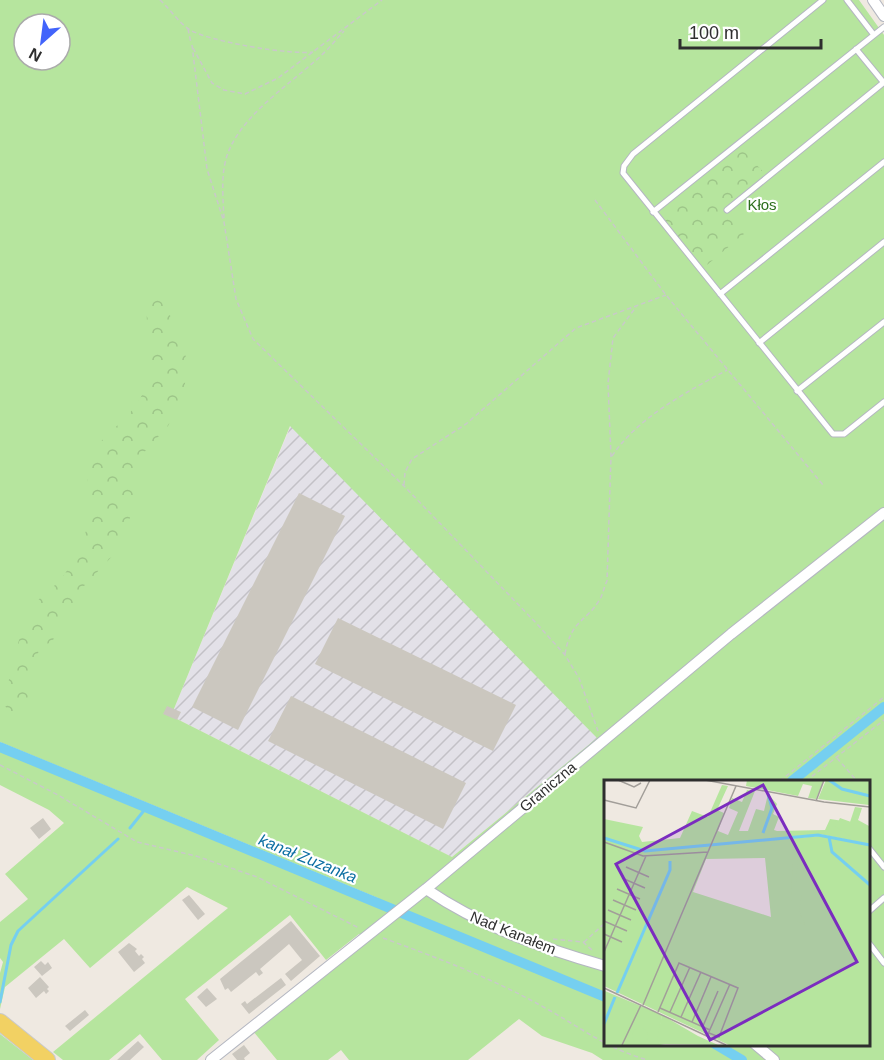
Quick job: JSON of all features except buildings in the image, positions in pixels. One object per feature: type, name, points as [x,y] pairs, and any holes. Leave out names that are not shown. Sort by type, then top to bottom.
[{"type":"main road","points":[[0,1022],[47,1060]]},
{"type":"street","points":[[873,0],[884,16]]},
{"type":"street","name":"Graniczna","points":[[211,1060],[426,889],[730,634],[884,513]]},
{"type":"street","name":"Nad Kanałem","points":[[426,889],[460,912],[503,931],[604,966]]},
{"type":"street","points":[[755,1045],[774,1060]]},
{"type":"lane","points":[[823,0],[629,158],[624,166],[625,177],[832,434],[844,434],[884,402]]},
{"type":"lane","points":[[847,0],[874,35]]},
{"type":"lane","points":[[653,212],[884,27]]},
{"type":"lane","points":[[727,210],[884,83],[856,49]]},
{"type":"lane","points":[[720,294],[884,162]]},
{"type":"lane","points":[[759,343],[884,242]]},
{"type":"lane","points":[[796,392],[884,322]]},
{"type":"lane","points":[[869,849],[884,867]]},
{"type":"lane","points":[[869,910],[884,898]]},
{"type":"lane","points":[[869,944],[884,963]]},
{"type":"path","points":[[160,0],[188,29],[205,36],[290,53],[314,52]]},
{"type":"path","points":[[192,45],[212,83],[235,93],[245,94],[260,88],[314,52],[382,0]]},
{"type":"path","points":[[188,29],[192,45],[207,169],[224,222]]},
{"type":"path","points":[[346,29],[318,59],[259,109],[226,157],[223,188],[224,222],[236,299],[253,339],[404,486],[564,655],[579,678],[593,722],[605,740]]},
{"type":"path","points":[[595,200],[666,295],[823,485]]},
{"type":"path","points":[[404,486],[405,472],[412,459],[466,424],[576,328],[666,295]]},
{"type":"path","points":[[564,655],[568,637],[580,619],[599,600],[607,581],[611,456],[608,383],[613,338],[636,307]]},
{"type":"path","points":[[611,456],[624,437],[649,418],[728,370]]},
{"type":"path","points":[[781,780],[884,697]]},
{"type":"path","points":[[807,780],[884,720]]},
{"type":"path","points":[[837,757],[856,780]]},
{"type":"path","points":[[0,765],[58,795],[137,842],[196,856],[257,877],[539,1004],[604,1043]]},
{"type":"path","points":[[583,942],[604,924]]},
{"type":"path","points":[[601,927],[604,930]]},
{"type":"path","points":[[608,1045],[623,1054],[648,1060]]},
{"type":"shaded area","points":[[291,425],[598,738],[452,857],[171,716]]},
{"type":"green space","name":"Kłos","points":[[0,0],[859,0],[884,35],[884,1060],[603,1060],[592,1053],[542,1036],[519,1019],[468,1060],[349,1060],[341,1050],[328,1060],[277,1060],[253,1031],[369,939],[359,934],[326,960],[290,915],[185,999],[219,1040],[197,1060],[162,1060],[140,1034],[109,1060],[63,1060],[53,1052],[228,908],[187,887],[90,968],[64,939],[5,987],[0,1009],[0,973],[3,962],[0,958],[0,922],[28,899],[5,874],[64,823],[49,810],[0,785],[0,751],[372,903],[378,898],[0,742]],"holes":[[[290,426],[597,738],[452,857],[171,716]]]},
{"type":"green space","points":[[738,145],[768,177],[727,210],[744,234],[701,270],[653,212]]},
{"type":"green space","points":[[153,288],[163,297],[186,357],[185,384],[181,399],[168,426],[138,459],[133,471],[134,507],[118,550],[84,586],[53,640],[39,651],[32,665],[31,684],[25,708],[9,714],[3,701],[24,626],[36,603],[66,573],[88,524],[91,505],[87,471],[89,459],[99,444],[130,413],[143,394],[149,372],[147,308]]},
{"type":"green space","points":[[0,1034],[33,1060],[0,1060]]},
{"type":"waterway","points":[[793,780],[884,707]]},
{"type":"waterway","name":"kanał Zuzanka","points":[[0,747],[604,997]]},
{"type":"waterway","points":[[130,828],[146,808]]},
{"type":"waterway","points":[[0,1002],[11,945],[18,931],[118,839]]},
{"type":"waterway","name":"kanał Zuzanka","points":[[717,1045],[742,1060]]}]
